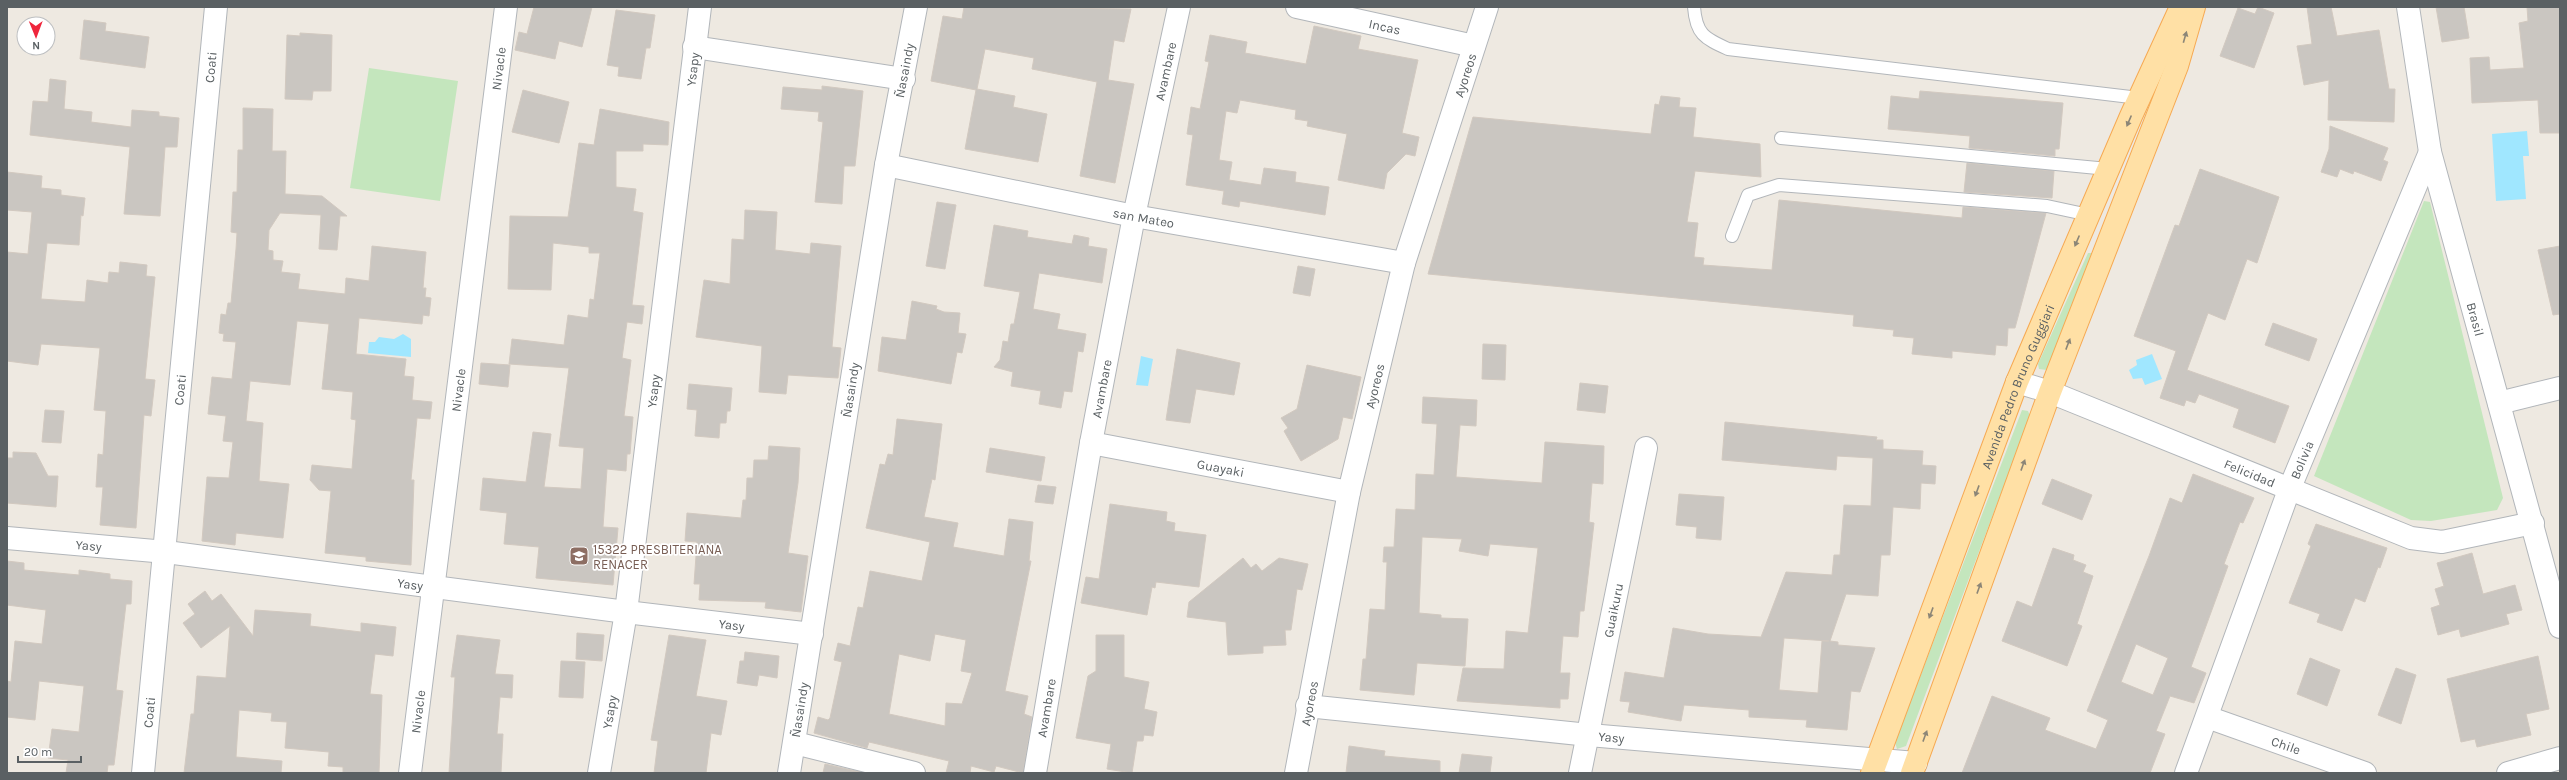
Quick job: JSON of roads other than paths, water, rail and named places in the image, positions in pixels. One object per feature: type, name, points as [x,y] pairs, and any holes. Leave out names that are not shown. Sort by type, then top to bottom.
[{"type":"main road","name":"Avenida Pedro Bruno Guggiari","points":[[1874,766],[2017,382],[2108,169],[2180,7]]},
{"type":"main road","points":[[1914,768],[2050,392],[2177,66],[2194,7]]},
{"type":"street","name":"Coati","points":[[143,773],[166,552],[216,7]]},
{"type":"street","name":"Nivacle","points":[[410,773],[506,7]]},
{"type":"street","name":"Ysapy","points":[[599,773],[626,612],[700,7]]},
{"type":"street","name":"Ñasaindy","points":[[789,773],[886,165],[904,79],[916,7]]},
{"type":"street","name":"Avambare","points":[[1035,773],[1092,443],[1134,216],[1178,7]]},
{"type":"street","name":"Incas","points":[[1297,7],[1474,46]]},
{"type":"street","name":"Ayoreos","points":[[1296,773],[1307,706],[1349,492],[1404,264],[1487,7]]},
{"type":"street","name":"Brasil","points":[[2408,7],[2430,152],[2533,523],[2560,627]]},
{"type":"street","points":[[694,47],[904,79]]},
{"type":"street","name":"Bolivia","points":[[2186,773],[2208,717],[2289,490],[2430,152]]},
{"type":"street","name":"san Mateo","points":[[886,165],[1134,216],[1404,264]]},
{"type":"street","name":"Felicidad","points":[[2017,382],[2050,392],[2289,490],[2411,538],[2442,542],[2533,523]]},
{"type":"street","points":[[2499,403],[2560,388]]},
{"type":"street","name":"Guayaki","points":[[1092,443],[1349,492]]},
{"type":"street","name":"Guaikuru","points":[[1580,773],[1589,735],[1646,448]]},
{"type":"street","name":"Yasy","points":[[7,538],[166,552],[626,612],[812,634]]},
{"type":"street","name":"Yasy","points":[[1307,706],[1874,766],[1914,768]]},
{"type":"street","name":"Chile","points":[[2208,717],[2366,773]]},
{"type":"street","points":[[795,743],[914,773]]},
{"type":"street","points":[[2508,773],[2560,758]]},
{"type":"lane","points":[[1694,7],[1697,29],[1709,40],[1728,49],[2139,98]]},
{"type":"lane","points":[[1781,138],[2108,169]]},
{"type":"lane","points":[[1732,236],[1748,195],[1779,185],[2047,206],[2089,215]]},
{"type":"water","points":[[2527,131],[2529,156],[2523,156],[2526,199],[2496,201],[2492,134]]},
{"type":"water","points":[[403,334],[411,339],[411,357],[368,353],[369,342],[375,342],[379,337],[394,339]]},
{"type":"water","points":[[2152,354],[2162,379],[2145,385],[2142,378],[2133,379],[2129,370],[2137,365],[2136,360]]},
{"type":"water","points":[[1141,356],[1153,359],[1148,386],[1136,385]]},
{"type":"place","name":"15322 PRESBITERIANA RENACER","points":[[579,556]]}]
